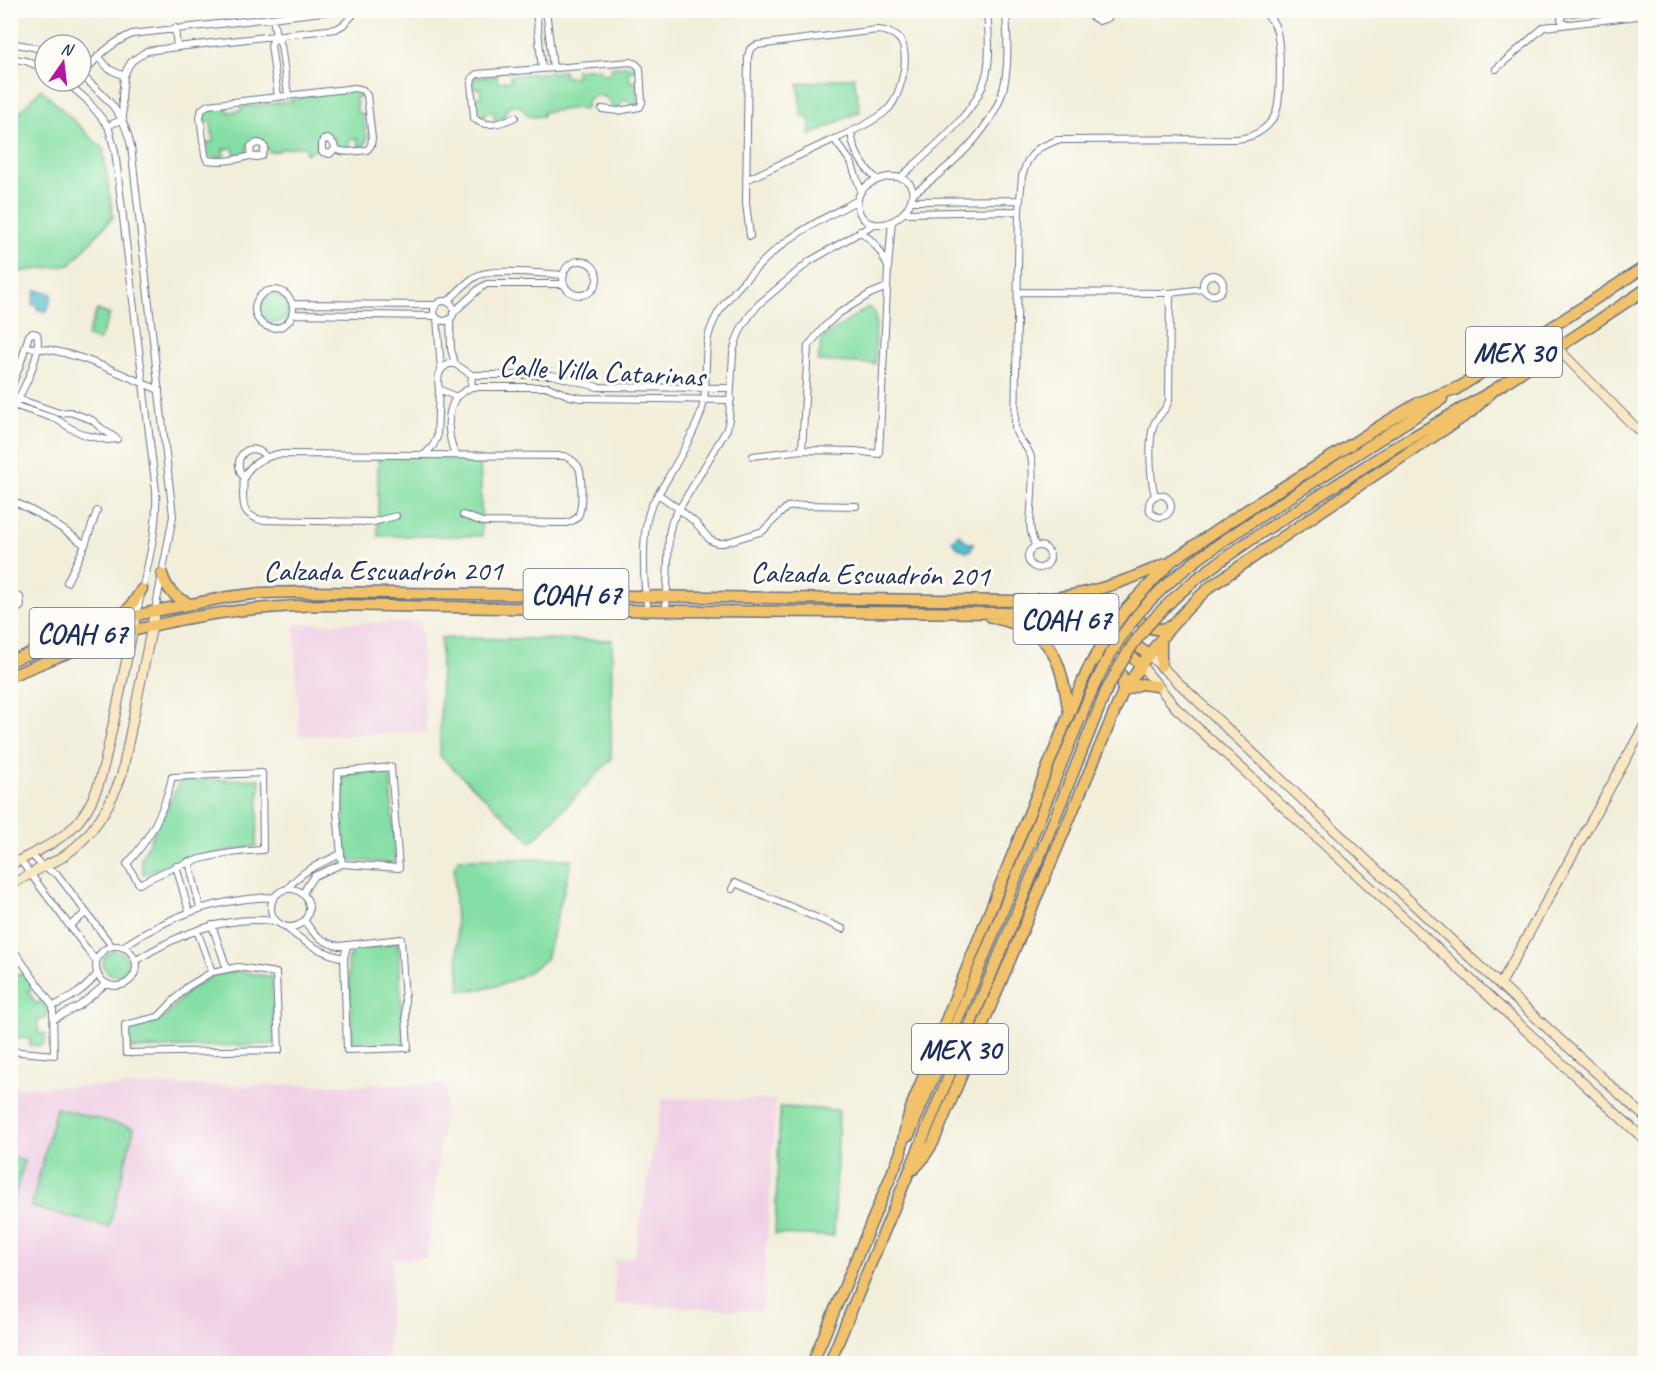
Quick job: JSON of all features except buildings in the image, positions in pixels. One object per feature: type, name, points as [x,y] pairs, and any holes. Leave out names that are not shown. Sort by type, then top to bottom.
[{"type":"main road","name":"MEX 30","points":[[812,1364],[958,1022],[1051,786],[1094,686],[1116,645],[1137,615],[1165,586],[1216,545],[1646,266]]},
{"type":"main road","name":"MEX 30","points":[[829,1364],[1013,922],[1106,691],[1136,641],[1164,608],[1202,574],[1264,531],[1392,449],[1494,390],[1646,289]]},
{"type":"main road","points":[[1557,348],[1635,427],[1646,435]]},
{"type":"main road","points":[[1021,601],[1064,597],[1099,589],[1133,578],[1173,560],[1388,421],[1418,403],[1459,387]]},
{"type":"main road","points":[[908,1176],[933,1143],[1123,692],[1141,665],[1171,626],[1211,586],[1470,412],[1494,390]]},
{"type":"main road","points":[[900,1156],[912,1105],[1090,665],[1109,633],[1137,597],[1173,560]]},
{"type":"main road","points":[[162,574],[172,593],[191,604]]},
{"type":"main road","points":[[117,620],[131,606],[142,589]]},
{"type":"main road","name":"Calzada Escuadrón 201","points":[[10,661],[117,620],[155,611],[228,597],[261,593],[310,592],[1021,601],[1076,612],[1149,655]]},
{"type":"main road","points":[[1137,597],[1136,614],[1147,627],[1155,630],[1171,626]]},
{"type":"main road","name":"Calzada Escuadrón 201","points":[[10,676],[108,638],[153,625],[197,615],[288,605],[1053,615],[1109,633],[1141,665]]},
{"type":"main road","points":[[10,885],[64,856],[99,821],[108,807],[122,774],[155,611]]},
{"type":"main road","points":[[976,614],[1021,626],[1042,638],[1058,664],[1064,680],[1069,716]]},
{"type":"main road","points":[[15,862],[54,842],[71,829],[84,815],[93,799],[101,778],[136,616]]},
{"type":"main road","points":[[1161,640],[1161,666]]},
{"type":"main road","name":"COAH 67","points":[[1149,655],[1500,985],[1646,1118]]},
{"type":"main road","points":[[1090,665],[1099,662],[1108,663],[1117,668],[1122,675],[1123,692]]},
{"type":"main road","name":"COAH 67","points":[[1141,665],[1176,708],[1646,1142]]},
{"type":"main road","points":[[1123,692],[1141,684],[1158,687],[1171,675]]},
{"type":"main road","points":[[1500,985],[1646,723]]},
{"type":"main road","points":[[71,829],[80,842]]},
{"type":"street","points":[[93,62],[118,40],[132,34],[273,19],[309,12],[341,10],[346,15],[352,16]]},
{"type":"street","points":[[155,611],[173,516],[131,146],[123,119],[124,76],[128,67],[139,55],[147,51],[336,28],[359,11],[382,10]]},
{"type":"street","points":[[536,10],[542,69]]},
{"type":"street","points":[[546,10],[553,68]]},
{"type":"street","points":[[901,177],[961,119],[978,95],[984,83],[988,61],[987,10]]},
{"type":"street","points":[[666,611],[669,534],[672,521],[727,429],[736,341],[741,327],[759,304],[810,261],[860,231],[874,224],[892,221],[903,213],[912,197],[970,145],[990,122],[998,108],[1007,70],[1006,10]]},
{"type":"street","points":[[1089,10],[1091,16],[1099,21],[1108,18],[1112,10]]},
{"type":"street","points":[[1035,546],[1030,523],[1032,462],[1015,428],[1019,211],[1022,176],[1027,162],[1039,148],[1057,140],[1235,139],[1247,138],[1263,129],[1274,117],[1279,100],[1279,37],[1276,26],[1262,10]]},
{"type":"street","points":[[1563,24],[1561,19],[1563,14],[1594,10]]},
{"type":"street","points":[[1605,10],[1606,20]]},
{"type":"street","points":[[1496,69],[1539,31],[1549,26],[1646,15]]},
{"type":"street","points":[[273,19],[276,35],[281,45],[288,95]]},
{"type":"street","points":[[174,28],[177,46]]},
{"type":"street","points":[[746,180],[851,132],[890,107],[896,98],[902,79],[905,55],[903,44],[899,39],[894,34],[877,30],[757,45],[750,49],[747,57],[746,180],[750,236]]},
{"type":"street","points":[[276,35],[271,45],[278,97]]},
{"type":"street","points":[[10,43],[33,47]]},
{"type":"street","points":[[98,56],[109,69],[124,76]]},
{"type":"street","points":[[10,58],[33,64]]},
{"type":"street","points":[[515,117],[501,123],[478,122],[474,118],[471,83],[473,77],[477,74],[631,62],[636,64],[640,68],[642,103],[640,107],[627,111],[602,109]]},
{"type":"street","points":[[274,68],[284,67]]},
{"type":"street","points":[[93,87],[104,96],[123,119]]},
{"type":"street","points":[[250,156],[207,160],[200,117],[202,109],[208,105],[288,95],[355,88],[363,90],[367,95],[371,145],[366,150],[351,152],[335,149]]},
{"type":"street","points":[[79,93],[108,126],[115,151],[156,491],[155,528],[136,616]]},
{"type":"street","points":[[108,126],[123,119]]},
{"type":"street","points":[[851,132],[858,158],[877,179]]},
{"type":"street","points":[[834,140],[856,171],[861,191],[858,200],[859,212],[863,219],[874,224]]},
{"type":"street","points":[[851,162],[858,158]]},
{"type":"street","points":[[861,191],[877,179],[901,177],[910,184],[912,197]]},
{"type":"street","points":[[912,197],[975,201],[1020,200]]},
{"type":"street","points":[[648,610],[645,595],[645,526],[651,507],[703,411],[708,338],[721,307],[768,256],[806,228],[858,200]]},
{"type":"street","points":[[975,201],[975,211]]},
{"type":"street","points":[[903,213],[1019,211]]},
{"type":"street","points":[[753,456],[802,450],[879,454],[892,221]]},
{"type":"street","points":[[860,231],[878,247],[888,268]]},
{"type":"street","points":[[578,262],[584,262],[593,267],[597,277],[591,291],[581,295],[571,292],[564,284],[564,275],[569,266],[578,262]]},
{"type":"street","points":[[447,302],[476,276],[483,273],[564,275]]},
{"type":"street","points":[[292,314],[436,317],[444,321],[487,284],[564,284]]},
{"type":"street","points":[[802,450],[808,346],[838,314],[887,286]]},
{"type":"street","points":[[1017,292],[1170,293],[1203,289]]},
{"type":"street","points":[[274,290],[286,294],[292,304],[292,314],[286,324],[274,328],[268,327],[259,320],[255,309],[259,297],[274,290]]},
{"type":"street","points":[[1155,495],[1152,482],[1151,438],[1155,423],[1169,400],[1170,293]]},
{"type":"street","points":[[292,304],[436,305],[443,301],[453,307],[451,316]]},
{"type":"street","points":[[425,454],[433,446],[439,429],[437,381],[441,370],[434,310],[436,305]]},
{"type":"street","name":"Calle Villa Catarinas","points":[[451,316],[451,349],[455,364]]},
{"type":"street","points":[[10,390],[28,335],[37,334],[38,345],[19,398],[10,413]]},
{"type":"street","points":[[26,343],[69,354],[159,390]]},
{"type":"street","points":[[439,389],[456,397],[471,387],[472,375],[455,364],[449,364],[441,370]]},
{"type":"street","name":"Calle Villa Catarinas","points":[[472,375],[552,375],[598,387],[731,388]]},
{"type":"street","name":"Calle Villa Catarinas","points":[[471,387],[548,387],[581,398],[730,400]]},
{"type":"street","points":[[10,396],[59,413],[70,412],[92,420],[117,439],[108,440],[85,435],[56,419],[13,405]]},
{"type":"street","name":"Calle Villa Catarinas","points":[[455,455],[448,428],[451,408],[456,397]]},
{"type":"street","points":[[244,478],[239,467],[242,454],[254,449],[266,456]]},
{"type":"street","points":[[396,516],[373,522],[261,520],[247,513],[243,505],[244,478],[254,465],[266,456],[278,454],[565,456],[575,463],[581,475],[581,507],[578,516],[572,521],[566,523],[483,522],[463,515]]},
{"type":"street","points":[[658,494],[696,523],[710,540],[717,543],[763,531],[787,507],[856,506]]},
{"type":"street","points":[[10,500],[57,524],[85,545]]},
{"type":"street","points":[[67,582],[85,545],[96,511]]},
{"type":"street","points":[[10,593],[20,597],[21,602],[18,608],[10,607]]},
{"type":"street","points":[[303,894],[314,876],[342,864],[399,868],[391,767],[338,772],[337,813],[342,864]]},
{"type":"street","points":[[262,773],[263,849],[189,861],[139,884],[127,864],[142,847],[167,797],[172,777],[262,773]]},
{"type":"street","points":[[15,862],[30,875],[96,961],[97,974],[106,984],[120,986],[126,984],[135,974],[135,961],[128,950],[111,945],[57,874],[43,867],[31,854]]},
{"type":"street","points":[[122,947],[165,921],[200,908],[248,898],[274,897],[287,889],[302,873],[341,854]]},
{"type":"street","points":[[189,861],[200,908]]},
{"type":"street","points":[[176,866],[189,912]]},
{"type":"street","points":[[310,868],[314,876]]},
{"type":"street","points":[[732,889],[735,883],[843,929]]},
{"type":"street","points":[[274,897],[270,909],[275,921],[280,925],[293,928],[305,921],[309,904],[303,894],[287,889]]},
{"type":"street","points":[[69,926],[86,913]]},
{"type":"street","points":[[135,961],[156,948],[212,925],[253,919],[275,921]]},
{"type":"street","points":[[305,921],[318,937],[332,944],[347,946],[401,939],[408,1048],[347,1050],[344,958],[347,946]]},
{"type":"street","points":[[212,925],[227,969]]},
{"type":"street","points":[[286,927],[310,946],[344,958]]},
{"type":"street","points":[[197,930],[212,972]]},
{"type":"street","points":[[310,946],[318,937]]},
{"type":"street","points":[[10,945],[53,1006],[54,1055],[10,1051]]},
{"type":"street","points":[[96,961],[103,950],[111,945]]},
{"type":"street","points":[[238,967],[276,973],[279,1050],[126,1053],[125,1025],[158,1017],[187,987],[212,972],[227,969],[238,967]]},
{"type":"street","points":[[53,1006],[74,996],[90,984],[97,974]]},
{"type":"street","points":[[54,1019],[79,1006],[106,984]]},
{"type":"street","points":[[74,996],[79,1006]]},
{"type":"shaded area","points":[[420,622],[426,733],[299,736],[294,624]]},
{"type":"shaded area","points":[[448,1084],[426,1258],[393,1259],[387,1363],[11,1364],[11,1087]]},
{"type":"shaded area","points":[[662,1098],[776,1100],[762,1311],[614,1304],[614,1260],[634,1258]]},
{"type":"green space","points":[[633,65],[636,70],[629,72],[630,82],[636,82],[638,99],[636,104],[631,105],[629,100],[621,101],[620,108],[615,109],[607,98],[599,95],[589,98],[586,108],[581,110],[580,108],[543,112],[543,116],[533,117],[528,116],[520,106],[510,106],[503,120],[495,121],[493,112],[484,113],[485,119],[477,118],[475,98],[481,96],[480,88],[474,89],[473,82],[476,78],[497,76],[498,82],[510,81],[510,76],[564,71],[565,77],[577,76],[576,70],[599,68],[601,74],[612,73],[611,67]]},
{"type":"green space","points":[[854,77],[860,111],[809,136],[810,123],[808,118],[802,117],[798,84]]},
{"type":"green space","points":[[357,90],[361,92],[361,97],[356,97],[357,113],[362,113],[367,139],[365,145],[358,147],[358,139],[349,139],[349,147],[339,148],[333,137],[327,135],[318,141],[317,149],[306,154],[305,146],[269,152],[265,142],[256,139],[248,145],[244,156],[239,157],[233,148],[223,149],[224,156],[222,157],[208,156],[207,143],[213,142],[211,122],[204,122],[205,110],[227,107],[228,112],[241,111],[241,107],[286,102],[303,96]]},
{"type":"green space","points":[[37,93],[45,93],[103,149],[113,217],[70,265],[11,273],[11,122]]},
{"type":"green space","points":[[274,295],[284,299],[288,309],[284,319],[274,323],[264,319],[260,309],[264,299]]},
{"type":"green space","points":[[868,307],[876,315],[875,364],[818,361],[822,339]]},
{"type":"green space","points":[[97,310],[110,315],[99,341],[87,336]]},
{"type":"green space","points":[[378,455],[480,457],[482,536],[378,536]]},
{"type":"green space","points":[[441,638],[612,640],[611,759],[532,842],[440,756]]},
{"type":"green space","points":[[390,771],[395,863],[345,860],[343,774]]},
{"type":"green space","points":[[260,779],[256,846],[191,857],[143,874],[141,859],[180,781]]},
{"type":"green space","points":[[459,859],[572,859],[546,959],[527,973],[495,986],[460,990],[454,868]]},
{"type":"green space","points":[[398,943],[404,1046],[353,1045],[348,961],[354,949]]},
{"type":"green space","points":[[110,951],[120,951],[127,958],[127,968],[120,975],[110,975],[103,968],[103,958]]},
{"type":"green space","points":[[11,966],[18,976],[24,972],[33,984],[34,987],[28,991],[36,1004],[44,1000],[48,1015],[45,1019],[38,1020],[38,1033],[46,1034],[45,1042],[41,1046],[30,1045],[30,1039],[17,1037],[14,1045],[11,1045]]},
{"type":"green space","points":[[237,971],[272,977],[274,1044],[130,1049],[129,1029],[162,1020],[189,990],[213,976]]},
{"type":"green space","points":[[780,1107],[839,1110],[834,1236],[775,1234]]},
{"type":"green space","points":[[56,1108],[134,1128],[109,1227],[31,1207]]},
{"type":"green space","points":[[10,1157],[24,1161],[11,1211]]},
{"type":"water","points":[[36,290],[52,294],[47,312],[32,305]]},
{"type":"water","points":[[959,534],[968,543],[973,543],[969,551],[959,549],[952,541]]}]
